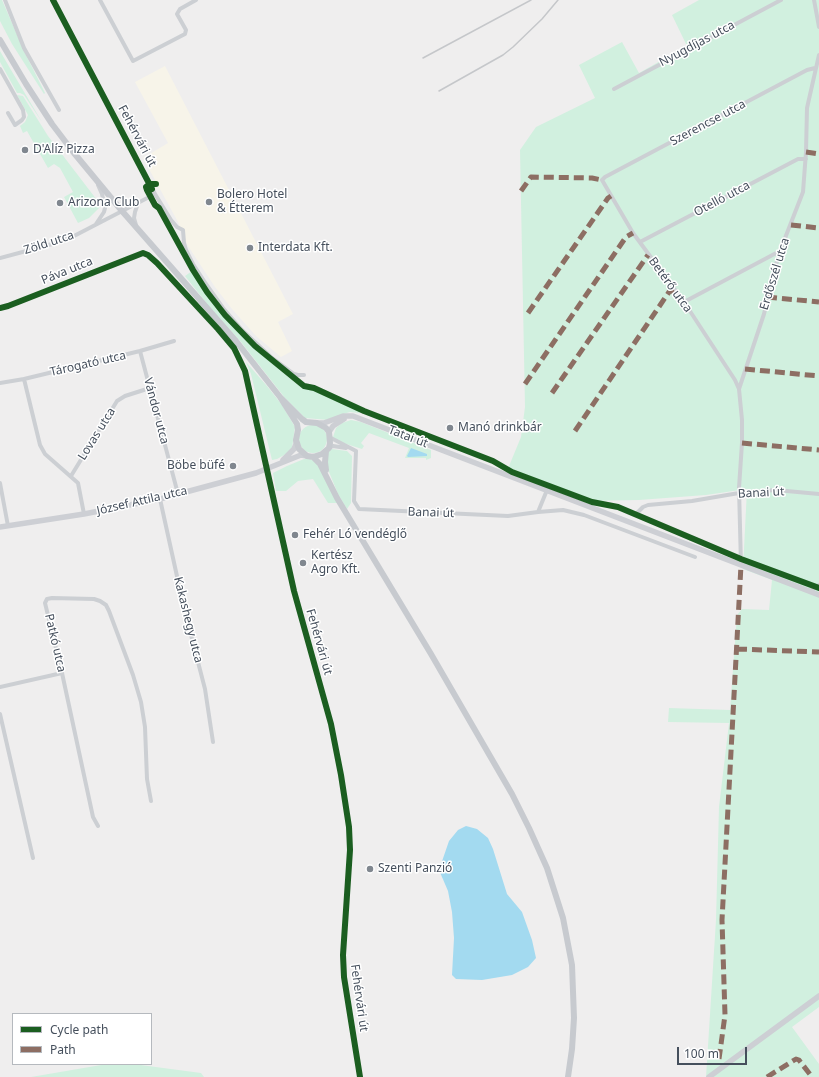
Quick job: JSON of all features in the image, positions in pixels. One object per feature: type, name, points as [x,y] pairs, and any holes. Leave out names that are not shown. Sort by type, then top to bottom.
[{"type":"main road","points":[[0,40],[52,124],[122,211],[236,340],[280,397],[297,424],[298,430],[296,437],[299,449],[320,464],[337,498],[512,794],[547,868],[563,918],[572,965],[574,1018],[568,1077]]},
{"type":"main road","points":[[280,397],[299,417],[326,428],[330,435],[325,462],[327,476]]},
{"type":"main road","points":[[296,437],[302,426],[314,422]]},
{"type":"main road","points":[[310,456],[317,456],[327,450]]},
{"type":"street","points":[[5,0],[24,48],[59,110]]},
{"type":"street","name":"Fehérvári út","points":[[53,0],[155,194],[171,220],[183,230],[184,243],[193,264],[223,308],[242,330],[294,374],[304,375]]},
{"type":"street","points":[[102,1],[133,61],[185,34],[186,30],[177,14],[180,9],[196,0]]},
{"type":"street","name":"Nyugdíjas utca","points":[[614,89],[781,0]]},
{"type":"street","points":[[814,0],[819,27]]},
{"type":"street","name":"Erdőszél utca","points":[[741,565],[739,493],[742,420],[739,389],[764,314],[780,251],[801,200],[806,159],[807,108],[819,55]]},
{"type":"street","name":"Szerencse utca","points":[[602,180],[604,177],[807,70],[816,68]]},
{"type":"street","points":[[0,69],[22,110],[24,117],[15,125],[8,113]]},
{"type":"street","name":"Otelló utca","points":[[640,242],[798,159],[806,159]]},
{"type":"street","points":[[96,180],[102,194],[105,208],[96,225]]},
{"type":"street","name":"Betérő utca","points":[[602,180],[640,242],[684,302],[735,380],[739,389]]},
{"type":"street","name":"Zöld utca","points":[[0,258],[56,243],[74,236],[155,194]]},
{"type":"street","points":[[137,228],[134,218],[138,203]]},
{"type":"street","points":[[684,302],[780,251]]},
{"type":"street","name":"Fehérvári út","points":[[143,253],[148,255],[157,264],[218,329],[234,348],[245,371],[292,583],[331,724],[342,775],[349,827],[350,850],[343,972],[360,1077]]},
{"type":"street","name":"Páva utca","points":[[0,308],[143,253]]},
{"type":"street","name":"Tárogató utca","points":[[0,383],[24,379],[140,351],[174,341]]},
{"type":"street","name":"Vándor utca","points":[[140,351],[178,494]]},
{"type":"street","points":[[24,379],[40,445],[45,454],[78,483],[84,514]]},
{"type":"street","name":"Lovas utca","points":[[70,476],[117,402],[125,396],[150,388]]},
{"type":"street","name":"Tatai út","points":[[314,422],[328,422],[347,415],[356,417],[819,595]]},
{"type":"street","points":[[356,417],[340,420],[333,426],[330,435],[356,451]]},
{"type":"street","name":"József Attila utca","points":[[282,462],[294,448],[296,444],[296,437]]},
{"type":"street","points":[[327,450],[336,446],[356,451]]},
{"type":"street","name":"Banai út","points":[[356,451],[354,501],[359,509],[508,516],[538,512]]},
{"type":"street","name":"József Attila utca","points":[[0,527],[84,514],[160,499],[267,469],[301,455],[310,456]]},
{"type":"street","points":[[0,483],[8,526]]},
{"type":"street","points":[[547,490],[538,512],[563,510],[584,515],[695,557]]},
{"type":"street","name":"Banai út","points":[[635,515],[643,507],[648,505],[692,502],[739,493],[776,490],[819,494]]},
{"type":"street","name":"Kakashegy utca","points":[[160,499],[184,608],[205,688],[213,742]]},
{"type":"street","points":[[584,515],[586,505]]},
{"type":"street","points":[[810,591],[819,585]]},
{"type":"street","name":"Patkó utca","points":[[98,826],[93,817],[62,673],[45,604],[47,600],[52,598],[94,599],[106,605],[133,675],[141,702],[145,727],[147,779],[151,801]]},
{"type":"street","points":[[0,687],[62,673]]},
{"type":"street","points":[[0,714],[33,858]]},
{"type":"street","points":[[709,1077],[819,996]]},
{"type":"shaded area","points":[[165,66],[293,314],[278,322],[292,351],[281,357],[256,336],[215,287],[188,246],[178,222],[143,158],[168,143],[135,82]]},
{"type":"green space","points":[[0,0],[2,0],[25,53],[45,93],[44,94],[12,44],[0,21]]},
{"type":"green space","points":[[699,0],[819,0],[819,1007],[792,1027],[819,1064],[819,1077],[706,1077],[716,920],[719,807],[729,723],[668,722],[669,708],[730,710],[737,615],[742,609],[769,610],[772,580],[743,569],[747,489],[706,495],[639,500],[583,501],[507,471],[521,437],[525,407],[520,150],[536,127],[595,98],[579,65],[622,42],[639,73],[687,46],[672,15]]},
{"type":"green space","points":[[0,51],[42,122],[24,95],[17,93],[0,62]]},
{"type":"green space","points":[[17,95],[23,96],[48,136],[100,204],[100,207],[89,218],[78,223],[64,197],[73,192],[60,168],[54,164],[48,168],[27,131],[23,133],[20,126],[25,122],[28,115]]},
{"type":"green space","points":[[192,271],[225,317],[254,348],[269,361],[303,388],[315,389],[324,393],[360,411],[359,413],[350,412],[329,420],[305,418],[285,398],[241,342],[208,305],[185,276]]},
{"type":"green space","points":[[246,362],[282,405],[295,427],[292,448],[286,454],[277,459],[272,460],[251,374]]},
{"type":"green space","points":[[351,420],[361,422],[431,450],[431,458],[426,460],[426,458],[405,458],[409,448],[369,433],[361,443],[364,446],[362,449],[340,442],[333,437],[336,428],[342,423]]},
{"type":"green space","points":[[313,425],[323,429],[327,439],[323,449],[313,453],[303,449],[299,439],[303,429]]},
{"type":"green space","points":[[332,449],[347,451],[352,456],[351,503],[347,509],[338,494],[327,467],[328,452]]},
{"type":"green space","points":[[304,459],[310,459],[316,462],[339,503],[328,503],[313,479],[298,481],[286,491],[276,491],[273,473]]},
{"type":"green space","points":[[101,1065],[141,1065],[201,1073],[204,1077],[31,1077]]},
{"type":"water","points":[[411,448],[427,454],[427,456],[408,457],[407,456]]},
{"type":"water","points":[[466,826],[477,829],[488,838],[493,849],[507,894],[522,912],[532,940],[536,958],[528,967],[512,975],[482,980],[456,979],[452,975],[454,938],[452,912],[448,891],[439,870],[449,841],[458,830]]},
{"type":"railway","points":[[423,58],[531,0]]},
{"type":"railway","points":[[439,91],[503,55],[542,19],[558,0]]},
{"type":"marked path","points":[[806,152],[819,154]]},
{"type":"marked path","points":[[521,191],[531,177],[592,178],[602,180]]},
{"type":"marked path","points":[[528,313],[608,198],[611,196]]},
{"type":"marked path","points":[[791,225],[819,228]]},
{"type":"marked path","points":[[525,384],[626,237],[633,233]]},
{"type":"marked path","points":[[552,393],[648,255]]},
{"type":"marked path","points":[[575,431],[669,292],[674,290]]},
{"type":"marked path","points":[[767,297],[819,302]]},
{"type":"marked path","points":[[745,369],[819,376]]},
{"type":"marked path","points":[[742,443],[819,450]]},
{"type":"marked path","points":[[719,1059],[725,1015],[722,920],[741,565]]},
{"type":"marked path","points":[[737,649],[819,652]]},
{"type":"marked path","points":[[767,1077],[796,1059],[799,1060],[812,1077]]},
{"type":"cycle path","points":[[53,0],[152,189]]},
{"type":"cycle path","points":[[156,184],[150,184],[146,187],[147,190],[155,205],[159,208],[193,270],[207,292],[225,315],[255,346],[304,386],[314,388],[364,411],[493,461],[512,472],[592,502],[618,507],[741,559],[819,588]]},
{"type":"cycle path","points":[[0,308],[143,253],[148,255],[157,263],[218,329],[234,348],[245,371],[294,591],[331,724],[341,775],[349,827],[350,850],[343,955],[344,977],[360,1077]]},
{"type":"place","name":"D'Alíz Pizza","points":[[25,150]]},
{"type":"place","name":"Bolero Hotel & Étterem","points":[[209,202]]},
{"type":"place","name":"Arizona Club","points":[[60,203]]},
{"type":"place","name":"Interdata Kft.","points":[[250,248]]},
{"type":"place","name":"Manó drinkbár","points":[[450,428]]},
{"type":"place","name":"Böbe büfé","points":[[233,466]]},
{"type":"place","name":"Fehér Ló vendéglő","points":[[295,535]]},
{"type":"place","name":"Kertész Agro Kft.","points":[[303,563]]},
{"type":"place","name":"Szenti Panzió","points":[[370,869]]}]
